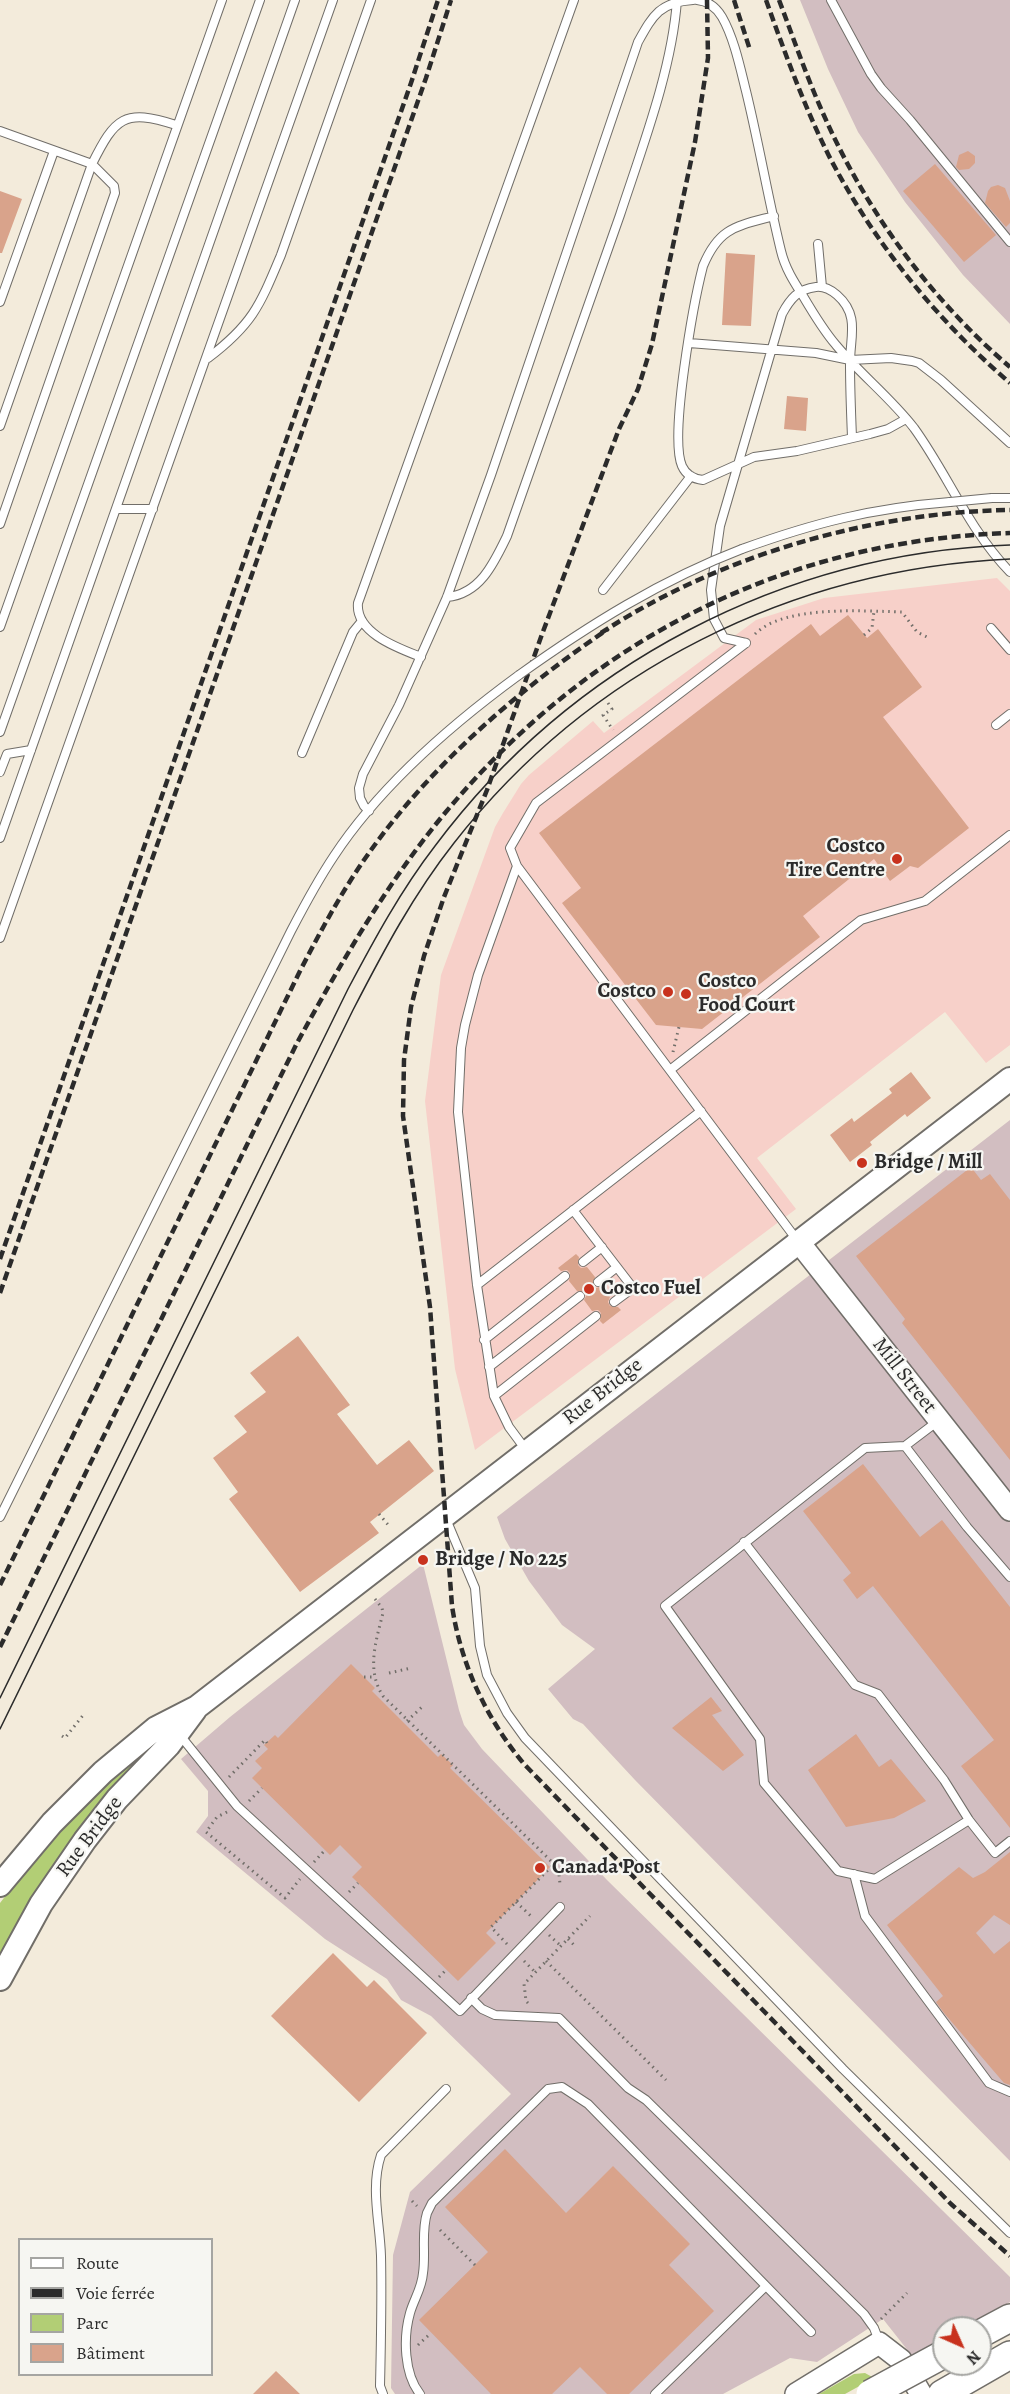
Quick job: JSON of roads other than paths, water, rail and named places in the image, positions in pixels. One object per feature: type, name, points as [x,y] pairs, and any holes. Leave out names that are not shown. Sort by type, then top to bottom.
[{"type":"highway","points":[[992,2328],[1010,2318]]},
{"type":"highway","points":[[942,2394],[1010,2355]]},
{"type":"highway","points":[[870,2394],[932,2360]]},
{"type":"main road","name":"Rue Bridge","points":[[0,1979],[41,1904],[85,1840],[173,1727],[1010,1079]]},
{"type":"main road","name":"Rue Bridge","points":[[0,1885],[68,1805],[124,1753],[145,1735],[173,1727]]},
{"type":"street","name":"Mill Street","points":[[798,1241],[1010,1510]]},
{"type":"street","points":[[796,2394],[876,2334]]},
{"type":"street","points":[[876,2334],[884,2370],[898,2394]]},
{"type":"street","points":[[876,2334],[901,2360],[921,2394]]},
{"type":"lane","points":[[0,627],[176,124],[222,0]]},
{"type":"lane","points":[[0,732],[260,0]]},
{"type":"lane","points":[[0,838],[295,0]]},
{"type":"lane","points":[[0,938],[333,0]]},
{"type":"lane","points":[[207,359],[243,328],[265,293],[281,255],[371,0]]},
{"type":"lane","points":[[420,657],[378,636],[362,621],[358,603],[574,0]]},
{"type":"lane","points":[[369,811],[360,798],[359,788],[363,774],[447,597],[495,464],[638,42],[656,13],[677,1],[695,0],[709,3],[722,16],[740,69],[786,268],[835,345],[906,419],[943,471],[975,529],[1010,572]]},
{"type":"lane","points":[[831,0],[881,88],[1010,242]]},
{"type":"lane","points":[[447,597],[463,593],[485,576],[507,536],[645,141],[670,49],[677,1]]},
{"type":"lane","points":[[0,426],[92,164],[108,133],[118,123],[132,118],[155,117],[176,124]]},
{"type":"lane","points":[[0,131],[92,164],[114,186],[115,193],[0,524]]},
{"type":"lane","points":[[0,302],[54,151]]},
{"type":"lane","points":[[774,216],[734,226],[725,232],[713,246],[706,259],[700,279],[682,388],[679,430],[681,465],[691,476],[704,480],[754,458],[888,429],[906,419]]},
{"type":"lane","points":[[818,244],[822,287]]},
{"type":"lane","points":[[798,1241],[517,866],[510,848],[536,803],[746,643],[723,638],[714,619],[711,590],[720,526],[782,314],[792,297],[800,291],[822,287],[838,295],[851,313],[854,337],[850,360],[852,437]]},
{"type":"lane","points":[[689,343],[816,353],[850,360],[891,358],[919,363],[1010,443]]},
{"type":"lane","points":[[603,590],[691,476]]},
{"type":"lane","points":[[0,1517],[291,931],[334,855],[369,811],[435,742],[519,675],[584,630],[643,594],[700,566],[742,549],[834,519],[888,508],[1010,498]]},
{"type":"lane","points":[[116,509],[153,509]]},
{"type":"lane","points":[[302,753],[353,632],[362,621]]},
{"type":"lane","points":[[991,628],[1010,651]]},
{"type":"lane","points":[[996,724],[1010,714]]},
{"type":"lane","points":[[0,772],[7,754],[31,750]]},
{"type":"lane","points":[[670,1070],[861,921],[925,901],[1010,835]]},
{"type":"lane","points":[[517,866],[478,975],[461,1048],[458,1112],[477,1285],[494,1396],[509,1427],[527,1451]]},
{"type":"lane","points":[[477,1285],[701,1111]]},
{"type":"lane","points":[[573,1210],[633,1288],[614,1302]]},
{"type":"lane","points":[[583,1262],[602,1247]]},
{"type":"lane","points":[[598,1282],[617,1267]]},
{"type":"lane","points":[[484,1340],[565,1276]]},
{"type":"lane","points":[[489,1367],[580,1296]]},
{"type":"lane","points":[[494,1396],[596,1316]]},
{"type":"lane","points":[[939,1420],[905,1446],[865,1448],[665,1606],[760,1739],[764,1783],[838,1871],[875,1879],[969,1820]]},
{"type":"lane","points":[[905,1446],[967,1527],[1010,1577]]},
{"type":"lane","points":[[444,1515],[475,1588],[480,1646],[487,1676],[507,1713],[525,1738],[843,2069],[1010,2233]]},
{"type":"lane","points":[[744,1542],[855,1685],[878,1694],[944,1780],[969,1820],[995,1852],[1010,1840]]},
{"type":"lane","points":[[173,1727],[237,1806],[460,2011],[560,1907]]},
{"type":"lane","points":[[854,1874],[865,1916],[989,2083],[1010,2092]]},
{"type":"lane","points":[[471,1998],[490,2014],[559,2018],[564,2022],[628,2088],[646,2100],[818,2268],[864,2314],[876,2334]]},
{"type":"lane","points":[[420,2394],[414,2386],[407,2363],[407,2331],[410,2311],[422,2285],[427,2213],[438,2196],[551,2087],[562,2087],[588,2104],[811,2332]]},
{"type":"lane","points":[[383,2394],[380,2386],[381,2255],[375,2186],[377,2168],[381,2155],[446,2089]]},
{"type":"lane","points":[[655,2394],[766,2286]]},
{"type":"tram line","points":[[0,1698],[348,989],[388,916],[411,880],[435,846],[489,781],[550,723],[617,673],[688,630],[764,596],[844,570],[926,553],[1010,545]]},
{"type":"tram line","points":[[0,1729],[353,1010],[412,903],[454,843],[508,782],[567,727],[632,680],[701,640],[774,608],[850,583],[929,567],[1010,559]]},
{"type":"railway","points":[[0,1259],[438,0]]},
{"type":"railway","points":[[0,1293],[426,78],[451,0]]},
{"type":"railway","points":[[707,0],[708,58],[695,142],[652,344],[638,389],[619,429],[541,637],[487,790],[444,897],[424,956],[411,1007],[404,1060],[403,1116],[430,1307],[452,1606],[462,1649],[477,1690],[498,1728],[524,1764],[951,2204],[1010,2256]]},
{"type":"railway","points":[[734,0],[750,50]]},
{"type":"railway","points":[[766,0],[795,79],[820,137],[866,219],[932,306],[1010,383]]},
{"type":"railway","points":[[779,0],[822,111],[839,147],[879,216],[901,250],[952,312],[1010,367]]},
{"type":"railway","points":[[601,633],[646,606],[695,582],[797,543],[850,529],[903,519],[1010,510]]},
{"type":"railway","points":[[0,1647],[297,1043],[384,896],[445,813],[501,752],[562,697],[627,650],[697,611],[770,579],[847,555],[927,540],[1010,533]]},
{"type":"railway","points":[[0,1585],[300,971],[354,875],[407,804],[469,740],[536,681],[608,629]]},
{"type":"place","name":"Costco Tire Centre","points":[[897,859]]},
{"type":"place","name":"Costco","points":[[668,992]]},
{"type":"place","name":"Costco Food Court","points":[[686,994]]},
{"type":"place","name":"Bridge / Mill","points":[[862,1163]]},
{"type":"place","name":"Costco Fuel","points":[[589,1289]]},
{"type":"place","name":"Bridge / No 225","points":[[423,1560]]},
{"type":"place","name":"Canada Post","points":[[540,1868]]}]
